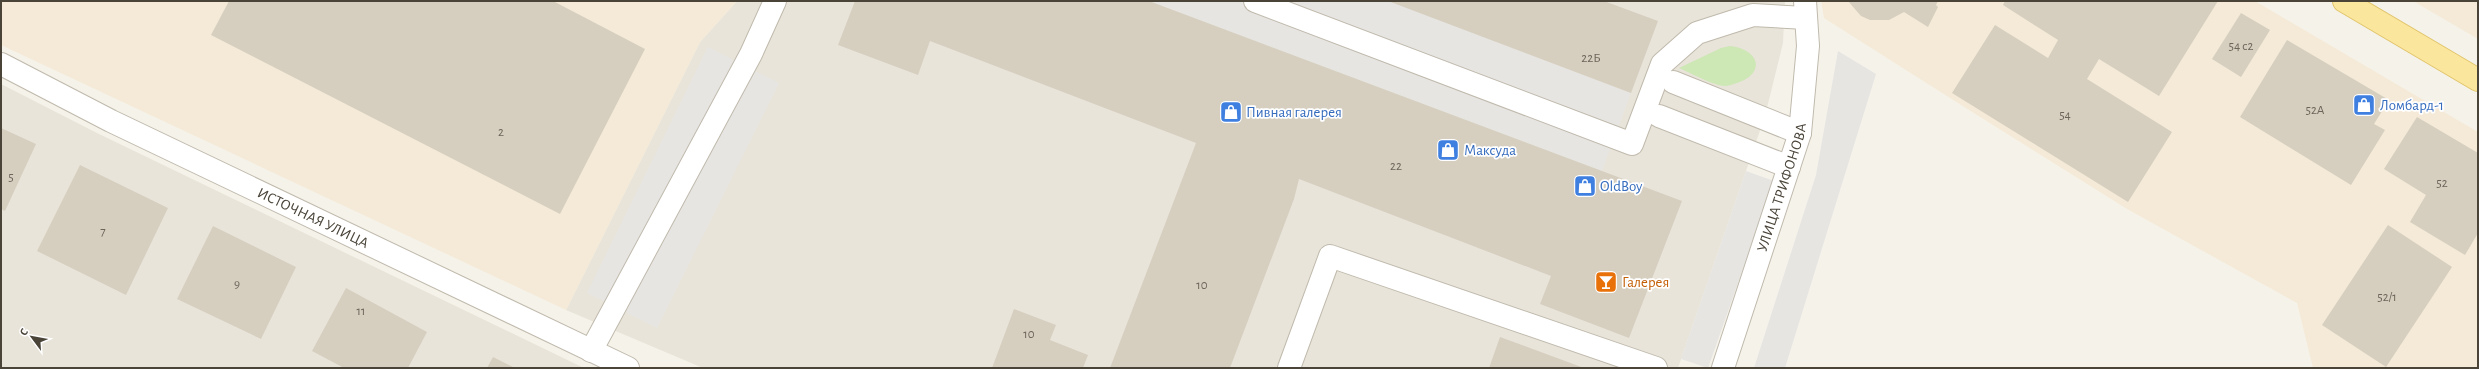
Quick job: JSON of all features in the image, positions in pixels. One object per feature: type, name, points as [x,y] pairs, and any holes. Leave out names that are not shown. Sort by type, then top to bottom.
[{"type":"main road","points":[[2344,1],[2478,80]]},
{"type":"street","points":[[591,351],[751,54],[775,1]]},
{"type":"street","points":[[1255,1],[1632,144],[1662,64],[1697,33],[1753,15],[1805,9]]},
{"type":"street","name":"УЛИЦА ТРИФОНОВА","points":[[1723,368],[1800,133],[1808,46],[1805,9]]},
{"type":"street","name":"ИСТОЧНАЯ УЛИЦА","points":[[1,64],[111,121],[628,368]]},
{"type":"street","points":[[1673,82],[1800,133]]},
{"type":"street","points":[[1659,116],[1789,168]]},
{"type":"street","points":[[1289,368],[1330,256],[1656,368]]},
{"type":"shaded area","points":[[1,1],[737,1],[700,42],[566,310],[1,45]]},
{"type":"shaded area","points":[[737,1],[1785,1],[1783,43],[1765,116],[1678,368],[703,368],[566,310],[700,42]]},
{"type":"shaded area","points":[[1149,1],[1388,1],[1631,93],[1602,171]]},
{"type":"shaded area","points":[[1821,1],[2255,1],[2478,132],[2478,368],[2313,368],[2297,303],[2127,209],[1950,98],[1824,18]]},
{"type":"shaded area","points":[[2413,1],[2478,1],[2478,39]]},
{"type":"shaded area","points":[[708,47],[779,83],[657,328],[587,293]]},
{"type":"shaded area","points":[[1838,51],[1876,74],[1785,368],[1754,368],[1816,175]]},
{"type":"shaded area","points":[[1,84],[97,133],[584,368],[1,368]]},
{"type":"shaded area","points":[[1746,171],[1774,181],[1708,368],[1681,359]]},
{"type":"green space","points":[[1730,46],[1740,48],[1753,56],[1756,62],[1756,68],[1747,79],[1726,86],[1708,81],[1679,68],[1721,48]]},
{"type":"building","points":[[229,1],[553,1],[645,49],[560,214],[211,35]]},
{"type":"building","points":[[855,1],[1149,1],[1682,201],[1629,338],[1540,304],[1551,276],[1299,179],[1294,199],[1230,368],[1110,368],[1196,143],[930,41],[918,75],[838,45]]},
{"type":"building","points":[[1388,1],[1604,1],[1658,21],[1631,93]]},
{"type":"building","points":[[1848,1],[1938,1],[1936,5],[1938,7],[1928,27],[1904,12],[1889,20],[1870,20],[1861,16]]},
{"type":"building","points":[[2005,1],[2218,1],[2159,96],[2099,59],[2087,79],[2172,132],[2128,202],[1952,93],[1995,25],[2048,58],[2058,40],[2003,5]]},
{"type":"building","points":[[2241,13],[2270,30],[2241,77],[2212,59]]},
{"type":"building","points":[[2287,40],[2389,100],[2374,124],[2385,130],[2351,185],[2240,117]]},
{"type":"building","points":[[2417,117],[2478,153],[2478,233],[2465,255],[2410,222],[2426,195],[2384,169]]},
{"type":"building","points":[[1,128],[36,144],[5,211],[1,209]]},
{"type":"building","points":[[80,165],[168,208],[126,295],[37,251]]},
{"type":"building","points":[[2388,225],[2452,267],[2386,367],[2322,325]]},
{"type":"building","points":[[213,226],[296,267],[261,339],[177,299]]},
{"type":"building","points":[[346,288],[427,332],[408,368],[344,368],[312,351]]},
{"type":"building","points":[[1014,309],[1056,325],[1050,340],[1088,355],[1083,368],[992,368]]},
{"type":"building","points":[[1500,337],[1584,368],[1489,368]]},
{"type":"building","points":[[493,357],[515,368],[487,368]]},
{"type":"place","name":"Ломбард-1","points":[[2364,105]]},
{"type":"place","name":"Пивная галерея","points":[[1231,112]]},
{"type":"place","name":"Максуда","points":[[1448,150]]},
{"type":"place","name":"OldBoy","points":[[1585,186]]},
{"type":"place","name":"Галерея","points":[[1606,282]]}]
